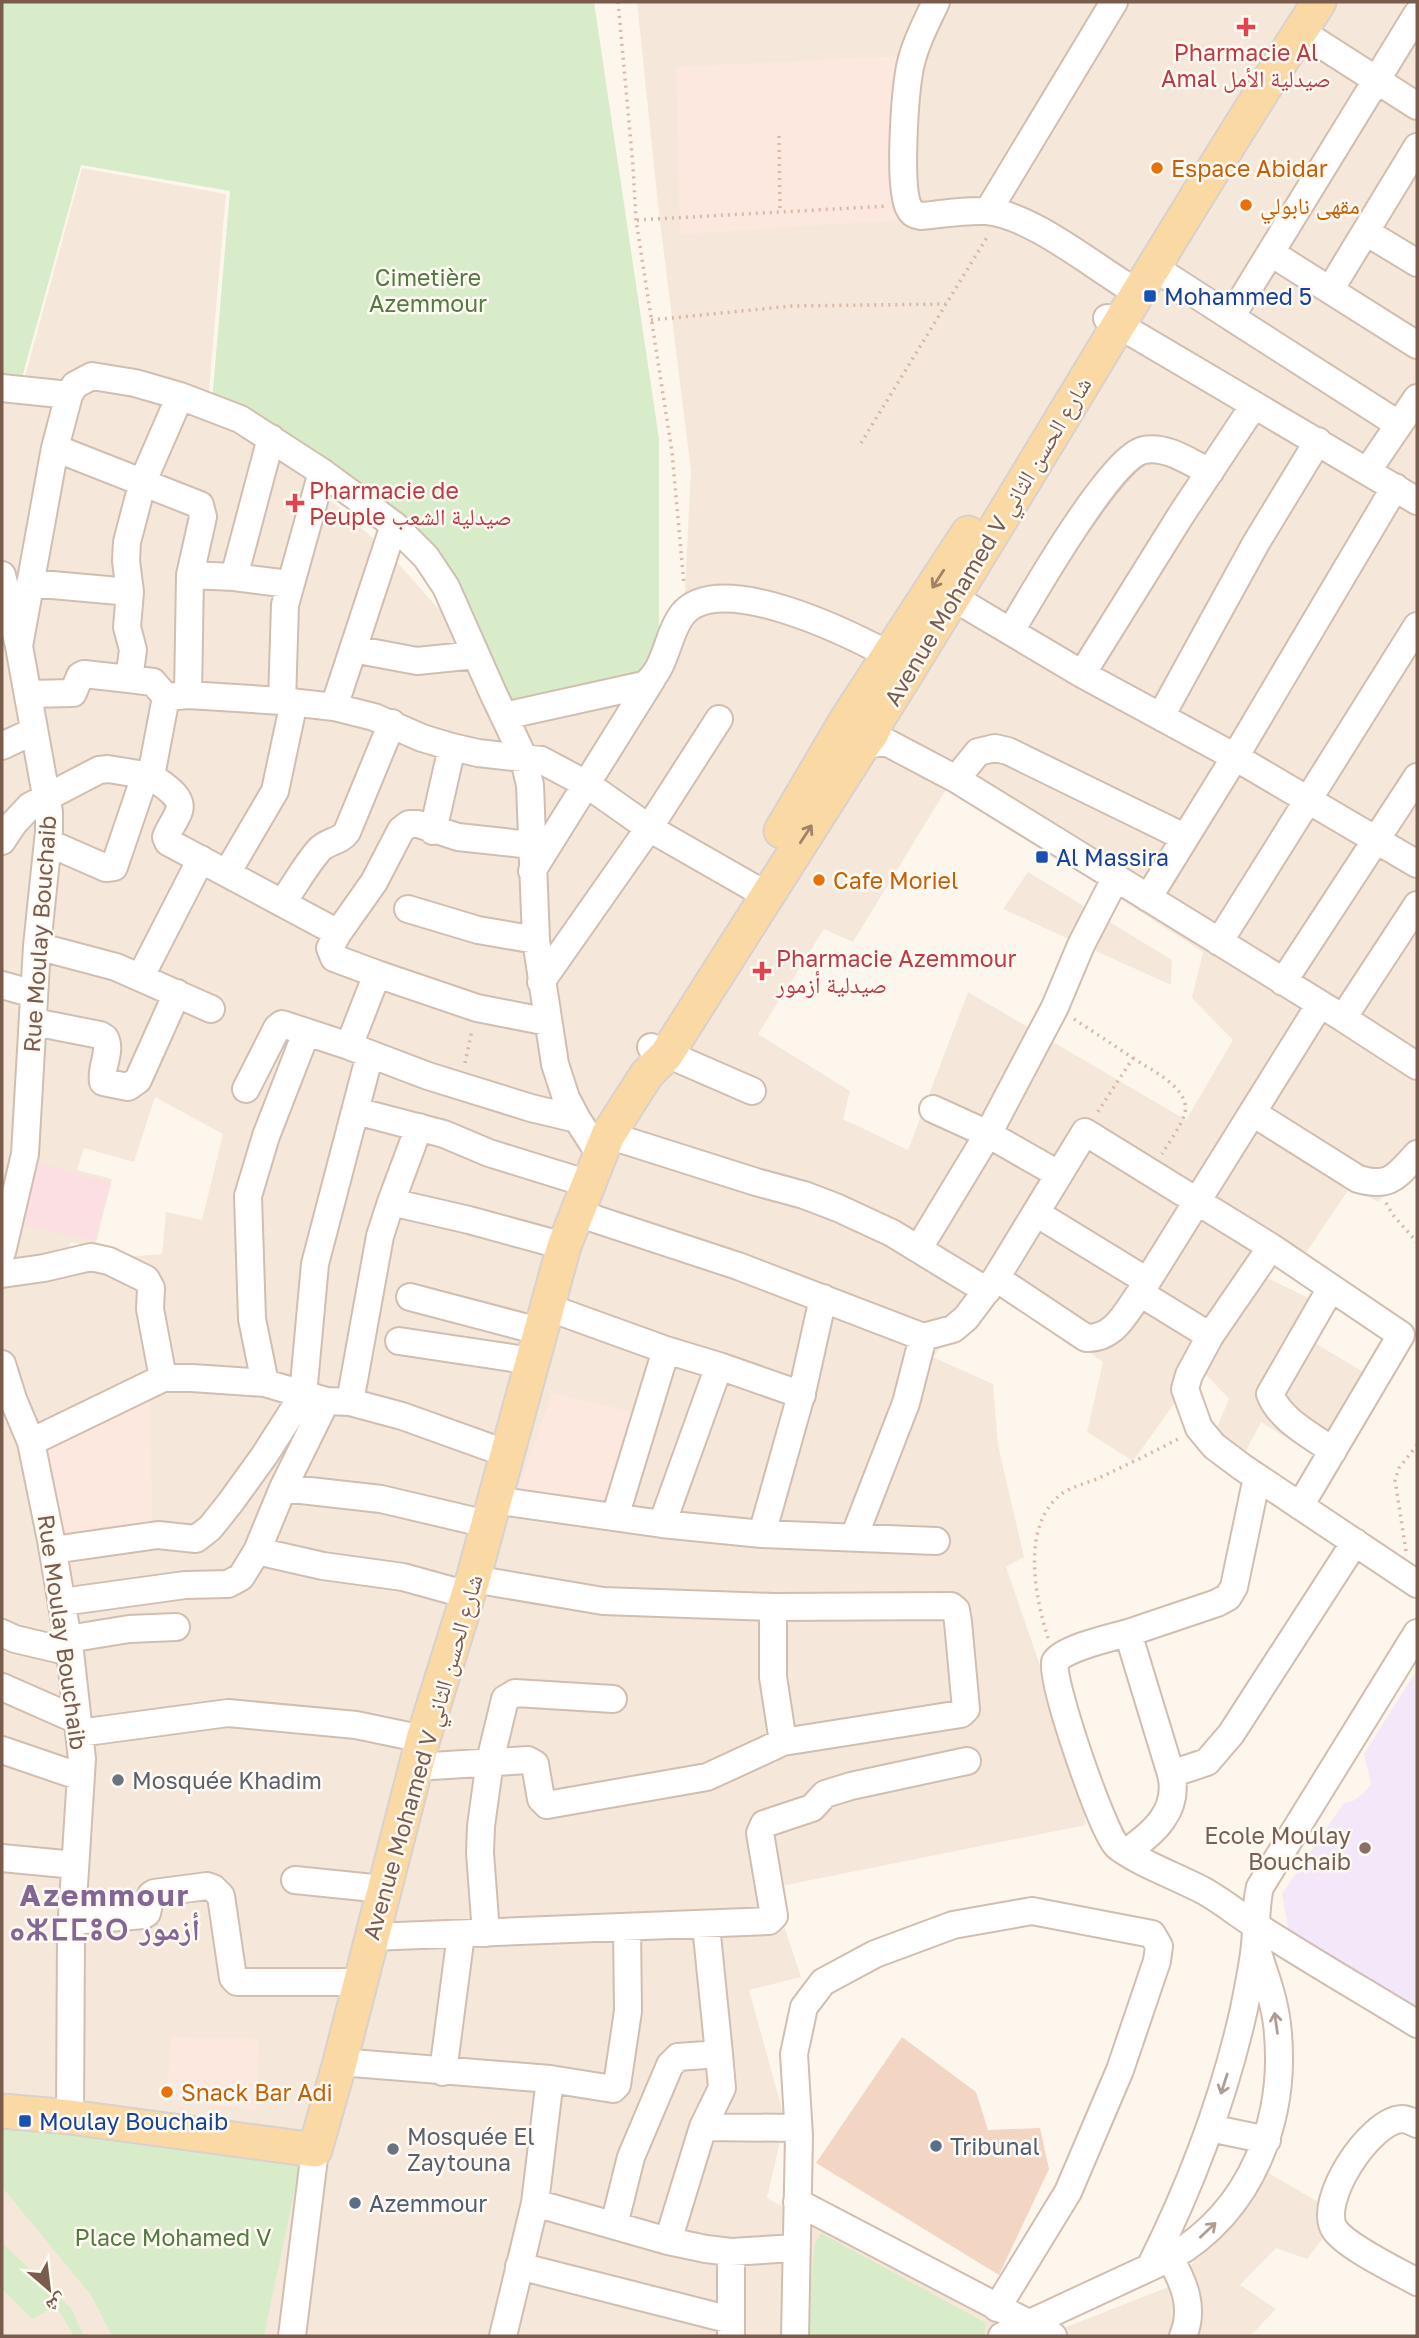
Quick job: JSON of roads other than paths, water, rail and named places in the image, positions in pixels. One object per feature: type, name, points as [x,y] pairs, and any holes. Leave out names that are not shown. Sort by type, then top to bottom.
[{"type":"main road","name":"Avenue Mohamed V شارع الحسن الثاني","points":[[865,728],[888,655],[1140,282],[1299,16],[1318,2]]},
{"type":"main road","name":"Avenue Mohamed V شارع الحسن الثاني","points":[[315,2150],[419,1753],[470,1587],[539,1333],[564,1246],[603,1144],[758,890],[954,598],[1113,321]]},
{"type":"main road","points":[[2,2111],[70,2117],[315,2150]]},
{"type":"street","points":[[936,2],[918,38],[910,67],[904,186],[907,205],[916,216],[995,213],[1140,282],[1231,317],[1398,424]]},
{"type":"street","points":[[995,213],[1114,2]]},
{"type":"street","points":[[1231,317],[1417,14]]},
{"type":"street","points":[[1299,16],[1377,79],[1417,106]]},
{"type":"street","points":[[1330,290],[1417,147]]},
{"type":"street","points":[[1366,232],[1417,263]]},
{"type":"street","points":[[1271,253],[1417,345]]},
{"type":"street","points":[[1113,321],[1417,501]]},
{"type":"street","points":[[19,646],[55,448],[69,395],[75,385],[82,380],[102,376],[180,396],[240,419],[271,438],[394,525],[426,557],[441,578],[457,609],[523,756],[530,785],[532,871],[541,982],[555,1064],[576,1119],[603,1144],[804,1195],[838,1208],[991,1285],[1086,1338],[1100,1339],[1111,1332],[1143,1287],[1320,1004]]},
{"type":"street","points":[[2,388],[69,395]]},
{"type":"street","points":[[129,679],[133,650],[127,627],[130,592],[126,561],[127,542],[143,481],[180,396]]},
{"type":"street","points":[[1368,471],[1417,398]]},
{"type":"street","points":[[1082,674],[1254,405]]},
{"type":"street","points":[[234,577],[271,438]]},
{"type":"street","points":[[1161,716],[1256,543],[1318,441]]},
{"type":"street","points":[[49,843],[106,868],[114,867],[177,696],[190,575],[202,510],[200,505],[55,448]]},
{"type":"street","points":[[1011,631],[1083,516],[1128,459],[1143,450],[1156,449],[1210,472]]},
{"type":"street","points":[[227,873],[275,791],[288,701],[283,621],[289,584],[322,472]]},
{"type":"street","points":[[1148,898],[1395,487]]},
{"type":"street","points":[[334,707],[394,525]]},
{"type":"street","name":"Rue Moulay Bouchaib","points":[[2,575],[7,610],[19,646],[49,821],[49,843],[37,946],[25,1154],[8,1205],[2,1252]]},
{"type":"street","points":[[190,575],[289,584]]},
{"type":"street","points":[[30,583],[130,592]]},
{"type":"street","points":[[954,598],[1082,674],[1235,757],[1417,864]]},
{"type":"street","points":[[532,871],[652,679],[684,612],[716,600],[748,601],[820,621],[888,655]]},
{"type":"street","points":[[1219,942],[1417,626]]},
{"type":"street","points":[[353,649],[417,661],[476,655]]},
{"type":"street","points":[[28,694],[73,693],[84,674],[153,682],[177,696],[288,701],[334,707],[392,723],[422,738],[452,747],[478,753],[523,756],[550,763],[588,785],[649,828],[758,890]]},
{"type":"street","points":[[503,716],[638,686],[652,679]]},
{"type":"street","points":[[541,982],[649,828],[719,719]]},
{"type":"street","points":[[284,902],[318,851],[347,832],[392,723]]},
{"type":"street","points":[[865,728],[956,779],[1417,1066]]},
{"type":"street","points":[[2,746],[34,732]]},
{"type":"street","points":[[433,831],[452,747]]},
{"type":"street","points":[[956,779],[978,752],[995,748],[1008,751],[1184,837]]},
{"type":"street","points":[[2,842],[23,813],[46,797],[104,769],[148,776],[176,796],[180,803],[166,840],[338,933]]},
{"type":"street","points":[[1283,982],[1378,841],[1417,776]]},
{"type":"street","points":[[531,845],[458,837],[413,823],[405,826],[374,882],[330,948],[334,958],[377,974],[477,1008],[548,1023]]},
{"type":"street","points":[[141,976],[201,859]]},
{"type":"street","points":[[919,1248],[988,1134],[1055,1007],[1081,945],[1115,878]]},
{"type":"street","points":[[1343,1018],[1417,905]]},
{"type":"street","points":[[408,909],[478,930],[537,940]]},
{"type":"street","points":[[37,946],[91,959],[141,976],[211,1009]]},
{"type":"street","points":[[326,1399],[315,1264],[355,1111],[360,1050],[377,974]]},
{"type":"street","points":[[2,985],[34,994]]},
{"type":"street","points":[[34,1022],[105,1038],[108,1049],[103,1082],[128,1087],[138,1080],[177,993]]},
{"type":"street","points":[[246,1089],[279,1026],[286,1025],[460,1086],[576,1119]]},
{"type":"street","points":[[265,1382],[252,1319],[248,1196],[266,1136],[306,1033]]},
{"type":"street","points":[[655,1059],[752,1091]]},
{"type":"street","points":[[933,1109],[988,1134],[1058,1174]]},
{"type":"street","points":[[355,1111],[444,1134],[583,1199],[738,1266],[923,1337],[953,1329],[991,1285],[1084,1132],[1271,1247],[1401,1335],[1300,1506]]},
{"type":"street","points":[[1254,1113],[1357,1179],[1379,1184],[1404,1168],[1417,1154]]},
{"type":"street","points":[[62,1602],[185,1585],[228,1584],[241,1577],[257,1551],[283,1488],[326,1399],[391,1202],[419,1127]]},
{"type":"street","points":[[391,1202],[564,1246]]},
{"type":"street","points":[[1036,1213],[1210,1336]]},
{"type":"street","points":[[1271,1247],[1210,1336],[1189,1375],[1185,1390],[1199,1429],[1214,1446],[1257,1477],[1410,1578]]},
{"type":"street","points":[[2,1274],[91,1257],[108,1261],[146,1279],[151,1288],[150,1309],[163,1378]]},
{"type":"street","points":[[1331,1288],[1270,1394],[1273,1404],[1287,1418],[1333,1451]]},
{"type":"street","points":[[410,1297],[539,1333],[666,1350],[802,1395]]},
{"type":"street","points":[[762,1534],[802,1395],[823,1298]]},
{"type":"street","points":[[399,1341],[539,1333]]},
{"type":"street","points":[[854,1537],[906,1403],[923,1337]]},
{"type":"street","points":[[615,1517],[666,1350]]},
{"type":"street","name":"Rue Moulay Bouchaib","points":[[2,1364],[7,1401],[31,1441],[62,1602],[78,1727],[81,1777],[71,1921],[70,2117]]},
{"type":"street","points":[[662,1524],[719,1366]]},
{"type":"street","points":[[31,1441],[163,1378],[265,1382],[402,1416],[505,1453]]},
{"type":"street","points":[[53,1550],[144,1536],[165,1535],[196,1539],[230,1503],[264,1456],[326,1399]]},
{"type":"street","points":[[1257,1477],[1234,1587],[1228,1597],[1217,1604],[1069,1651],[1055,1661],[1057,1687],[1104,1825],[1115,1845],[1207,1893],[1255,1935],[1417,2024]]},
{"type":"street","points":[[283,1488],[490,1512],[615,1517],[762,1534],[936,1541]]},
{"type":"street","points":[[1171,1774],[1207,1762],[1231,1734],[1355,1542]]},
{"type":"street","points":[[2,1687],[78,1727],[240,1713],[306,1722],[356,1724],[419,1753],[490,1761],[532,1761],[537,1768],[541,1799],[547,1804],[644,1790],[707,1777],[783,1742],[961,1714],[967,1704],[954,1608],[773,1607],[603,1601],[470,1587],[323,1566],[257,1551]]},
{"type":"street","points":[[773,1607],[773,1676],[783,1742]]},
{"type":"street","points":[[2,1633],[16,1639],[69,1646],[129,1629],[176,1627]]},
{"type":"street","points":[[1126,1852],[1150,1835],[1164,1818],[1174,1797],[1171,1774],[1128,1633]]},
{"type":"street","points":[[1160,2262],[1210,2128],[1229,2068],[1244,2007],[1260,1887],[1417,1633]]},
{"type":"street","points":[[443,2072],[473,1934],[484,1800],[502,1704],[509,1695],[515,1693],[613,1699]]},
{"type":"street","points":[[2,1750],[81,1777]]},
{"type":"street","points":[[371,1937],[706,1925],[772,1920],[774,1916],[760,1833],[764,1824],[812,1808],[825,1794],[967,1761]]},
{"type":"street","points":[[2,1858],[75,1865]]},
{"type":"street","points":[[295,1880],[383,1889]]},
{"type":"street","points":[[71,1921],[144,1915],[148,1910],[150,1895],[154,1893],[207,1886],[221,1896],[233,1978],[237,1982],[360,1982]]},
{"type":"street","points":[[795,2336],[798,2128],[794,2054],[804,2007],[824,1982],[875,1954],[953,1925],[1032,1911],[1152,1934],[1159,1947],[1157,1961],[1115,2082],[1068,2192],[997,2308]]},
{"type":"street","points":[[668,2241],[703,2127],[722,2088],[706,1925]]},
{"type":"street","points":[[340,2062],[550,2079],[610,2090],[617,2085],[628,2011],[627,1927]]},
{"type":"street","points":[[1003,2336],[1042,2330],[1191,2246],[1228,2210],[1250,2179],[1267,2140],[1276,2102],[1279,2063],[1278,2036],[1255,1935]]},
{"type":"street","points":[[614,2225],[631,2157],[670,2065],[678,2057],[719,2054]]},
{"type":"street","points":[[503,2336],[535,2203],[550,2079]]},
{"type":"street","points":[[1417,2124],[1402,2119],[1389,2123],[1366,2141],[1338,2186],[1331,2201],[1330,2218],[1335,2230],[1353,2245],[1417,2282]]},
{"type":"street","points":[[703,2127],[798,2128]]},
{"type":"street","points":[[1210,2128],[1267,2140]]},
{"type":"street","points":[[292,2336],[315,2150]]},
{"type":"street","points":[[797,2202],[1042,2330]]},
{"type":"street","points":[[535,2203],[668,2241],[731,2252],[796,2248]]},
{"type":"street","points":[[519,2266],[731,2328],[731,2252]]},
{"type":"street","points":[[1160,2262],[1186,2292],[1189,2308],[1183,2336]]},
{"type":"place","name":"Pharmacie Al Amal صيدلية الأمل","points":[[1246,27]]},
{"type":"place","name":"Espace Abidar","points":[[1157,168]]},
{"type":"place","name":"مقهى نابولي","points":[[1246,205]]},
{"type":"place","name":"Mohammed 5","points":[[1150,296]]},
{"type":"place","name":"Pharmacie de Peuple صيدلية الشعب","points":[[295,503]]},
{"type":"place","name":"Al Massira","points":[[1042,857]]},
{"type":"place","name":"Cafe Moriel","points":[[819,880]]},
{"type":"place","name":"Pharmacie Azemmour صيدلية أزمور","points":[[762,971]]},
{"type":"place","name":"Mosquée Khadim","points":[[118,1780]]},
{"type":"place","name":"Ecole Moulay Bouchaib","points":[[1365,1848]]},
{"type":"place","name":"Snack Bar Adi","points":[[167,2092]]},
{"type":"place","name":"Moulay Bouchaib","points":[[25,2121]]},
{"type":"place","name":"Tribunal","points":[[936,2146]]},
{"type":"place","name":"Mosquée El Zaytouna","points":[[393,2149]]},
{"type":"place","name":"Azemmour","points":[[355,2203]]},
{"type":"district","name":"Azemmour ⴰⵣⵎⵎⵓⵔ أزمور","points":[[105,1912]]},
{"type":"park label","name":"Cimetière Azemmour","points":[[428,290]]},
{"type":"park label","name":"Place Mohamed V","points":[[173,2237]]}]
